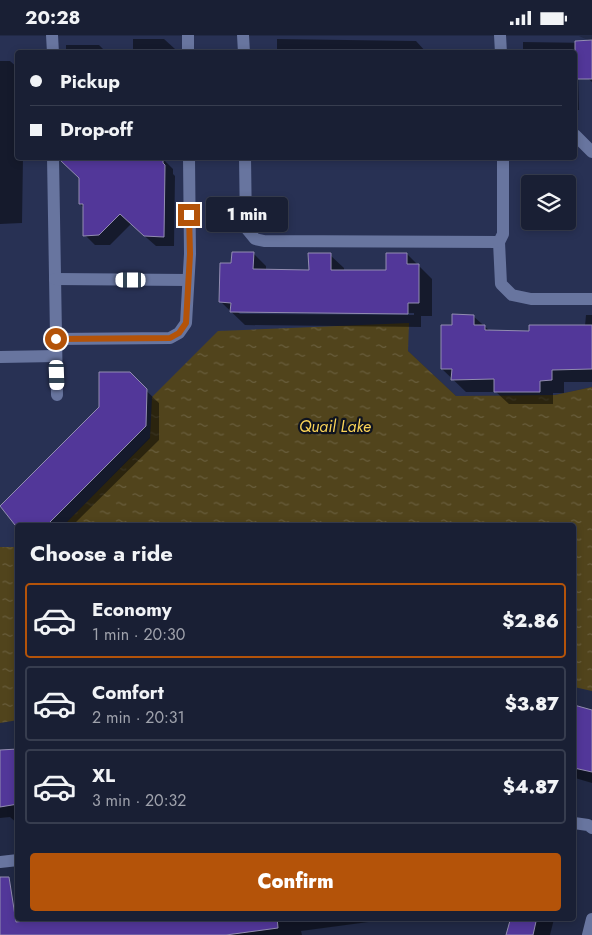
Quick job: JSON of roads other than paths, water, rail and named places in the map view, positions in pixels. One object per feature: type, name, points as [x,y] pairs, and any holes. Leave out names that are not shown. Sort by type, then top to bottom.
[{"type":"street","points":[[52,35],[53,50]]},
{"type":"street","points":[[188,35],[188,50]]},
{"type":"street","points":[[244,35],[244,50]]},
{"type":"street","points":[[500,35],[501,50]]},
{"type":"street","points":[[577,137],[592,152]]},
{"type":"street","points":[[54,160],[58,395]]},
{"type":"street","points":[[56,339],[170,338],[179,333],[186,323],[190,254],[189,160]]},
{"type":"street","points":[[245,160],[246,228],[255,239],[264,241],[499,242]]},
{"type":"street","points":[[503,160],[503,234],[499,242],[501,284],[512,295],[530,299],[592,299]]},
{"type":"street","points":[[55,279],[188,280]]},
{"type":"street","points":[[0,357],[56,355]]},
{"type":"street","points":[[576,823],[588,825],[592,828]]},
{"type":"street","points":[[0,862],[15,860]]},
{"type":"street","points":[[588,935],[592,919]]},
{"type":"water","name":"Quail Lake","points":[[409,323],[408,351],[456,396],[555,395],[592,387],[592,691],[576,687],[576,523],[66,523],[150,438],[152,397],[218,331]]},
{"type":"water","points":[[0,547],[15,547],[15,720],[0,723]]}]
